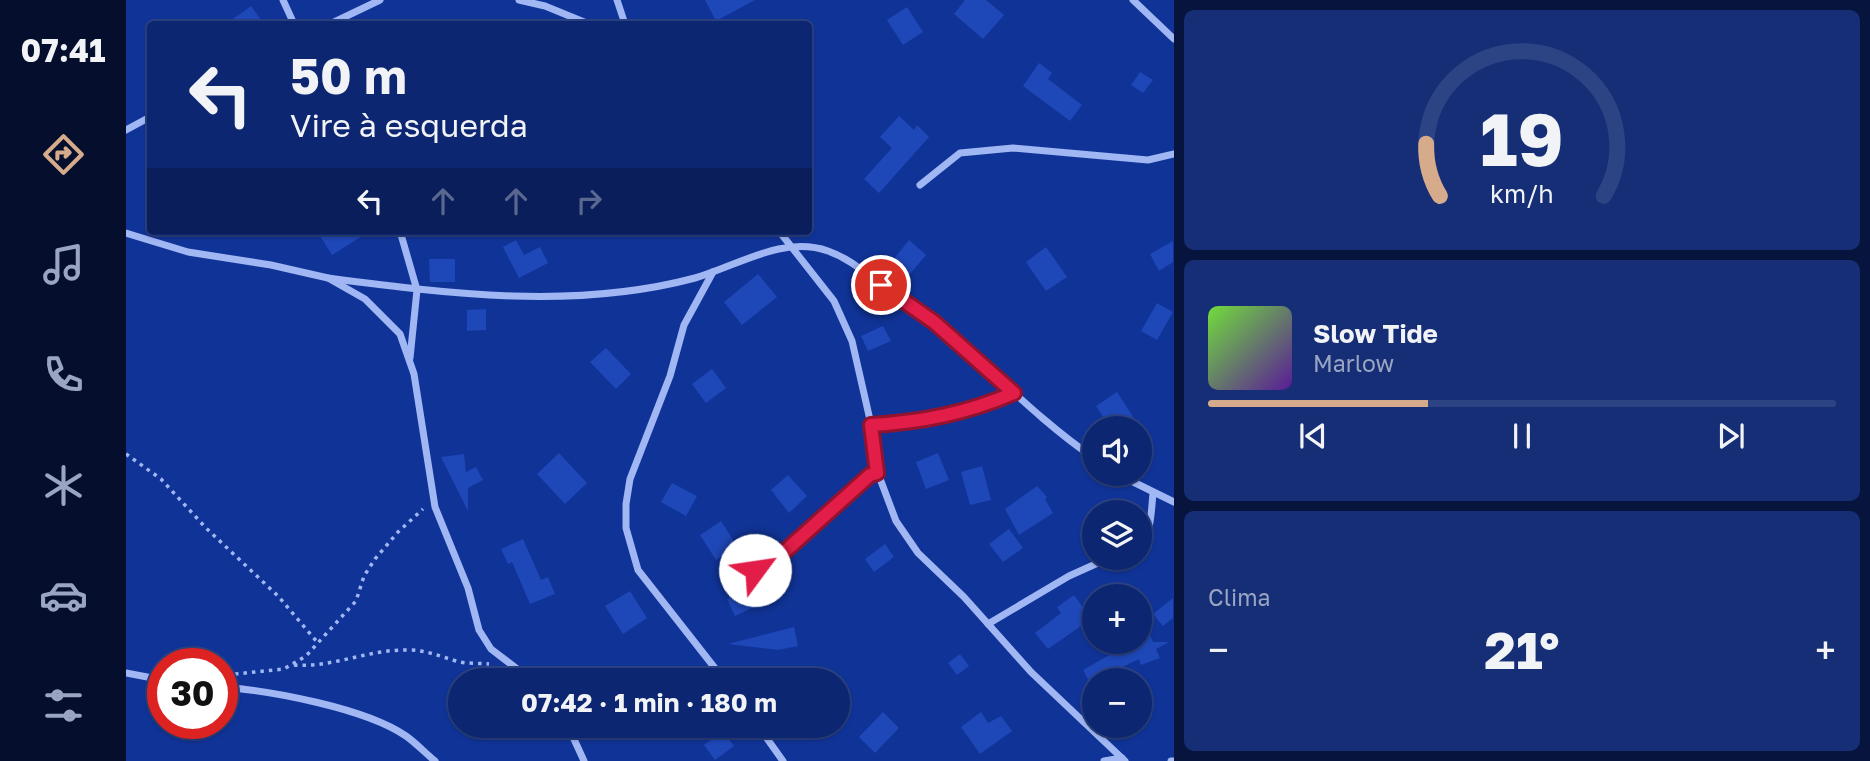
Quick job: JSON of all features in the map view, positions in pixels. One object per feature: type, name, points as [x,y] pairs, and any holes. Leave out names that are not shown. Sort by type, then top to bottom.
[{"type":"street","points":[[283,0],[293,21]]},
{"type":"street","points":[[336,21],[380,0]]},
{"type":"street","points":[[519,0],[545,6],[582,21]]},
{"type":"street","points":[[617,0],[624,21]]},
{"type":"street","points":[[1133,0],[1174,39]]},
{"type":"street","points":[[126,130],[147,119]]},
{"type":"street","points":[[920,185],[960,153],[1013,148],[1148,160],[1174,154]]},
{"type":"street","points":[[126,233],[188,253],[271,265],[328,278],[417,290],[528,297],[615,295],[663,286],[713,271],[746,257],[793,248],[825,250],[856,264],[934,322],[1062,436],[1082,450]]},
{"type":"street","points":[[401,235],[417,290],[410,362]]},
{"type":"street","points":[[782,235],[834,301],[844,321],[852,341],[871,425],[877,473],[897,521],[918,553],[1031,672],[1124,760]]},
{"type":"street","points":[[713,271],[684,325],[670,376],[631,479],[626,504],[626,528],[638,570],[715,668]]},
{"type":"street","points":[[328,278],[365,299],[400,334],[410,362],[434,500],[468,588],[480,630],[491,649],[515,668]]},
{"type":"street","points":[[871,425],[940,418],[974,410],[1014,393]]},
{"type":"street","points":[[755,570],[782,554],[870,475],[877,473]]},
{"type":"street","points":[[1138,486],[1174,502]]},
{"type":"street","points":[[1152,502],[1153,495]]},
{"type":"street","points":[[988,624],[1082,570]]},
{"type":"street","points":[[126,673],[147,677]]},
{"type":"street","points":[[238,689],[267,692],[355,714],[404,735],[435,761]]},
{"type":"street","points":[[573,738],[584,761]]},
{"type":"street","points":[[767,738],[783,761]]},
{"type":"street","points":[[1104,761],[1124,760]]},
{"type":"path","points":[[126,454],[161,479],[206,528],[278,596],[319,643]]},
{"type":"path","points":[[238,673],[284,669],[319,643],[356,601],[364,576],[375,559],[398,532],[434,500]]},
{"type":"path","points":[[292,665],[311,666],[379,652],[408,650],[435,653],[457,662],[512,666]]},
{"type":"building","points":[[705,0],[755,0],[716,21]]},
{"type":"building","points":[[965,0],[986,0],[1004,15],[983,39],[954,14]]},
{"type":"building","points":[[251,6],[262,21],[230,21]]},
{"type":"building","points":[[907,7],[923,32],[903,45],[887,20]]},
{"type":"building","points":[[1039,63],[1052,73],[1048,79],[1082,105],[1070,121],[1023,86]]},
{"type":"building","points":[[1140,72],[1153,80],[1143,93],[1131,85]]},
{"type":"building","points":[[899,116],[914,130],[917,125],[929,137],[879,193],[864,179],[892,148],[880,137]]},
{"type":"building","points":[[320,235],[364,235],[332,255]]},
{"type":"building","points":[[516,240],[524,255],[540,247],[548,263],[519,278],[503,247]]},
{"type":"building","points":[[909,240],[926,255],[910,274],[893,260]]},
{"type":"building","points":[[1173,241],[1173,262],[1159,271],[1150,254]]},
{"type":"building","points":[[1046,247],[1067,277],[1046,291],[1026,262]]},
{"type":"building","points":[[429,259],[455,259],[455,282],[430,282]]},
{"type":"building","points":[[758,274],[777,297],[742,325],[724,302]]},
{"type":"building","points":[[1157,303],[1173,312],[1157,340],[1141,331]]},
{"type":"building","points":[[486,309],[486,330],[467,331],[467,310]]},
{"type":"building","points":[[883,326],[891,341],[868,351],[861,336]]},
{"type":"building","points":[[606,348],[631,374],[616,389],[590,362]]},
{"type":"building","points":[[712,369],[726,388],[706,403],[692,384]]},
{"type":"building","points":[[1117,392],[1132,416],[1103,416],[1096,406]]},
{"type":"building","points":[[559,453],[587,483],[565,504],[537,474]]},
{"type":"building","points":[[938,453],[949,480],[926,489],[916,462]]},
{"type":"building","points":[[464,454],[466,472],[476,467],[483,480],[468,488],[468,511],[441,457]]},
{"type":"building","points":[[982,466],[991,500],[970,505],[961,472]]},
{"type":"building","points":[[788,475],[807,496],[789,513],[771,490]]},
{"type":"building","points":[[672,483],[697,496],[686,516],[661,502]]},
{"type":"building","points":[[1037,486],[1047,497],[1045,499],[1053,513],[1019,535],[1005,509]]},
{"type":"building","points":[[721,521],[737,546],[716,560],[700,535]]},
{"type":"building","points":[[1009,529],[1023,548],[1003,562],[989,544]]},
{"type":"building","points":[[523,539],[541,580],[548,577],[555,594],[530,604],[512,562],[508,564],[501,549]]},
{"type":"building","points":[[885,544],[894,557],[874,572],[865,559]]},
{"type":"building","points":[[749,589],[756,606],[735,616],[727,599]]},
{"type":"building","points":[[630,591],[647,618],[623,634],[605,606]]},
{"type":"building","points":[[1074,595],[1082,606],[1082,625],[1048,649],[1035,633],[1061,613],[1057,607]]},
{"type":"building","points":[[1173,598],[1173,618],[1163,626],[1153,614]]},
{"type":"building","points":[[794,627],[798,646],[778,650],[728,644]]},
{"type":"building","points":[[1152,640],[1153,642],[1169,642],[1156,649],[1160,658],[1141,665],[1139,659],[1121,668],[1086,668],[1111,654],[1152,654]]},
{"type":"building","points":[[960,654],[969,666],[957,675],[948,663]]},
{"type":"building","points":[[883,712],[899,728],[875,753],[859,737]]},
{"type":"building","points":[[981,712],[988,723],[1001,716],[1012,731],[980,754],[961,727]]},
{"type":"building","points":[[714,738],[728,738],[734,746],[715,760],[704,745]]},
{"type":"route","points":[[755,570],[782,554],[870,475],[877,473],[871,425],[940,418],[974,410],[1014,393],[934,322],[881,285]]}]
